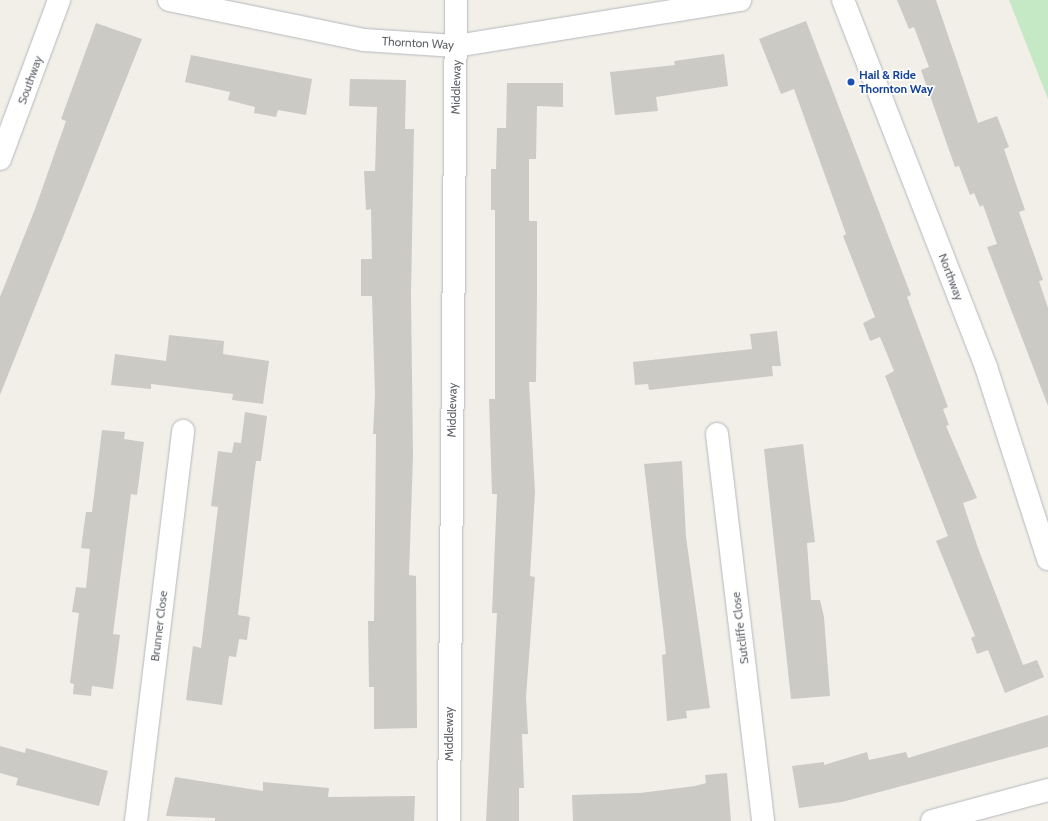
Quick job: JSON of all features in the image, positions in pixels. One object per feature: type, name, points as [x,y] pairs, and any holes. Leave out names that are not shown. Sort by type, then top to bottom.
[{"type":"street","name":"Southway","points":[[0,159],[59,0]]},
{"type":"street","name":"Thornton Way","points":[[169,0],[364,40],[456,46],[740,0]]},
{"type":"street","name":"Middleway","points":[[448,821],[456,0]]},
{"type":"street","name":"Northway","points":[[843,0],[986,367],[1048,559]]},
{"type":"street","name":"Brunner Close","points":[[136,821],[183,431]]},
{"type":"street","name":"Sutcliffe Close","points":[[717,434],[763,821]]},
{"type":"street","points":[[932,821],[1048,790]]},
{"type":"green space","points":[[1009,0],[1048,0],[1048,99]]},
{"type":"building","points":[[897,0],[936,0],[978,123],[997,116],[1009,147],[1004,149],[1025,210],[1019,212],[1043,280],[1039,281],[1048,308],[1048,406],[987,247],[997,244],[983,205],[980,207],[974,193],[970,195],[959,166],[955,167],[921,70],[929,67],[914,27],[909,29]]},
{"type":"building","points":[[806,21],[911,295],[907,297],[948,407],[943,409],[949,425],[946,426],[977,498],[963,503],[978,548],[1023,665],[1037,660],[1044,677],[1005,693],[988,650],[977,654],[971,638],[975,636],[936,541],[948,536],[885,376],[894,371],[880,337],[870,341],[863,323],[875,317],[843,236],[846,234],[794,89],[781,94],[759,39]]},
{"type":"building","points":[[96,23],[142,39],[0,395],[0,297],[35,209],[66,121],[61,119]]},
{"type":"building","points":[[724,54],[728,86],[656,97],[658,111],[615,115],[610,72],[675,65],[674,61]]},
{"type":"building","points":[[191,55],[312,79],[306,115],[278,110],[276,117],[254,113],[255,107],[228,100],[230,92],[185,82]]},
{"type":"building","points":[[350,79],[406,80],[405,129],[414,129],[411,295],[413,456],[409,575],[416,576],[417,728],[374,729],[374,687],[369,687],[368,621],[374,621],[376,434],[373,434],[375,395],[372,296],[361,296],[361,259],[372,259],[371,209],[366,210],[364,171],[375,171],[377,107],[349,106]]},
{"type":"building","points":[[507,83],[563,83],[563,107],[537,106],[536,159],[529,159],[529,221],[537,221],[536,382],[529,382],[535,492],[530,576],[535,577],[526,697],[528,734],[522,734],[524,788],[519,788],[519,821],[486,821],[497,613],[492,613],[497,494],[492,494],[489,399],[495,399],[495,210],[491,210],[491,169],[496,169],[497,128],[506,128]]},
{"type":"building","points":[[777,331],[781,366],[772,366],[773,376],[649,390],[648,384],[635,385],[633,362],[752,349],[750,334]]},
{"type":"building","points":[[169,335],[224,341],[223,354],[269,361],[263,404],[232,400],[233,394],[151,384],[151,389],[111,385],[115,354],[166,361]]},
{"type":"building","points":[[245,412],[267,416],[261,461],[256,461],[238,615],[250,617],[247,640],[239,639],[236,657],[229,656],[222,705],[186,700],[193,646],[201,648],[218,507],[211,506],[218,451],[232,453],[234,442],[241,443]]},
{"type":"building","points":[[102,430],[125,432],[124,439],[144,442],[137,495],[131,494],[113,634],[120,635],[113,689],[92,686],[91,696],[73,694],[74,684],[70,683],[79,613],[72,612],[76,587],[86,588],[90,549],[81,548],[86,512],[92,512]]},
{"type":"building","points":[[803,444],[815,542],[807,543],[811,600],[820,600],[824,617],[830,696],[791,699],[764,449]]},
{"type":"building","points":[[682,461],[686,537],[710,708],[686,711],[687,718],[667,721],[662,655],[666,654],[644,464]]},
{"type":"building","points":[[1048,715],[1048,747],[842,802],[799,808],[792,766],[824,762],[824,765],[867,752],[869,760],[906,752],[908,758]]},
{"type":"building","points":[[0,746],[25,753],[26,748],[108,771],[99,806],[16,785],[18,778],[0,773]]},
{"type":"building","points":[[727,773],[731,821],[573,821],[572,795],[640,793],[695,786],[706,783],[705,775]]},
{"type":"building","points":[[175,777],[263,791],[263,782],[329,788],[328,797],[415,796],[414,821],[215,821],[215,818],[166,816]]},
{"type":"place","name":"Hail & Ride Thornton Way","points":[[851,82]]}]
